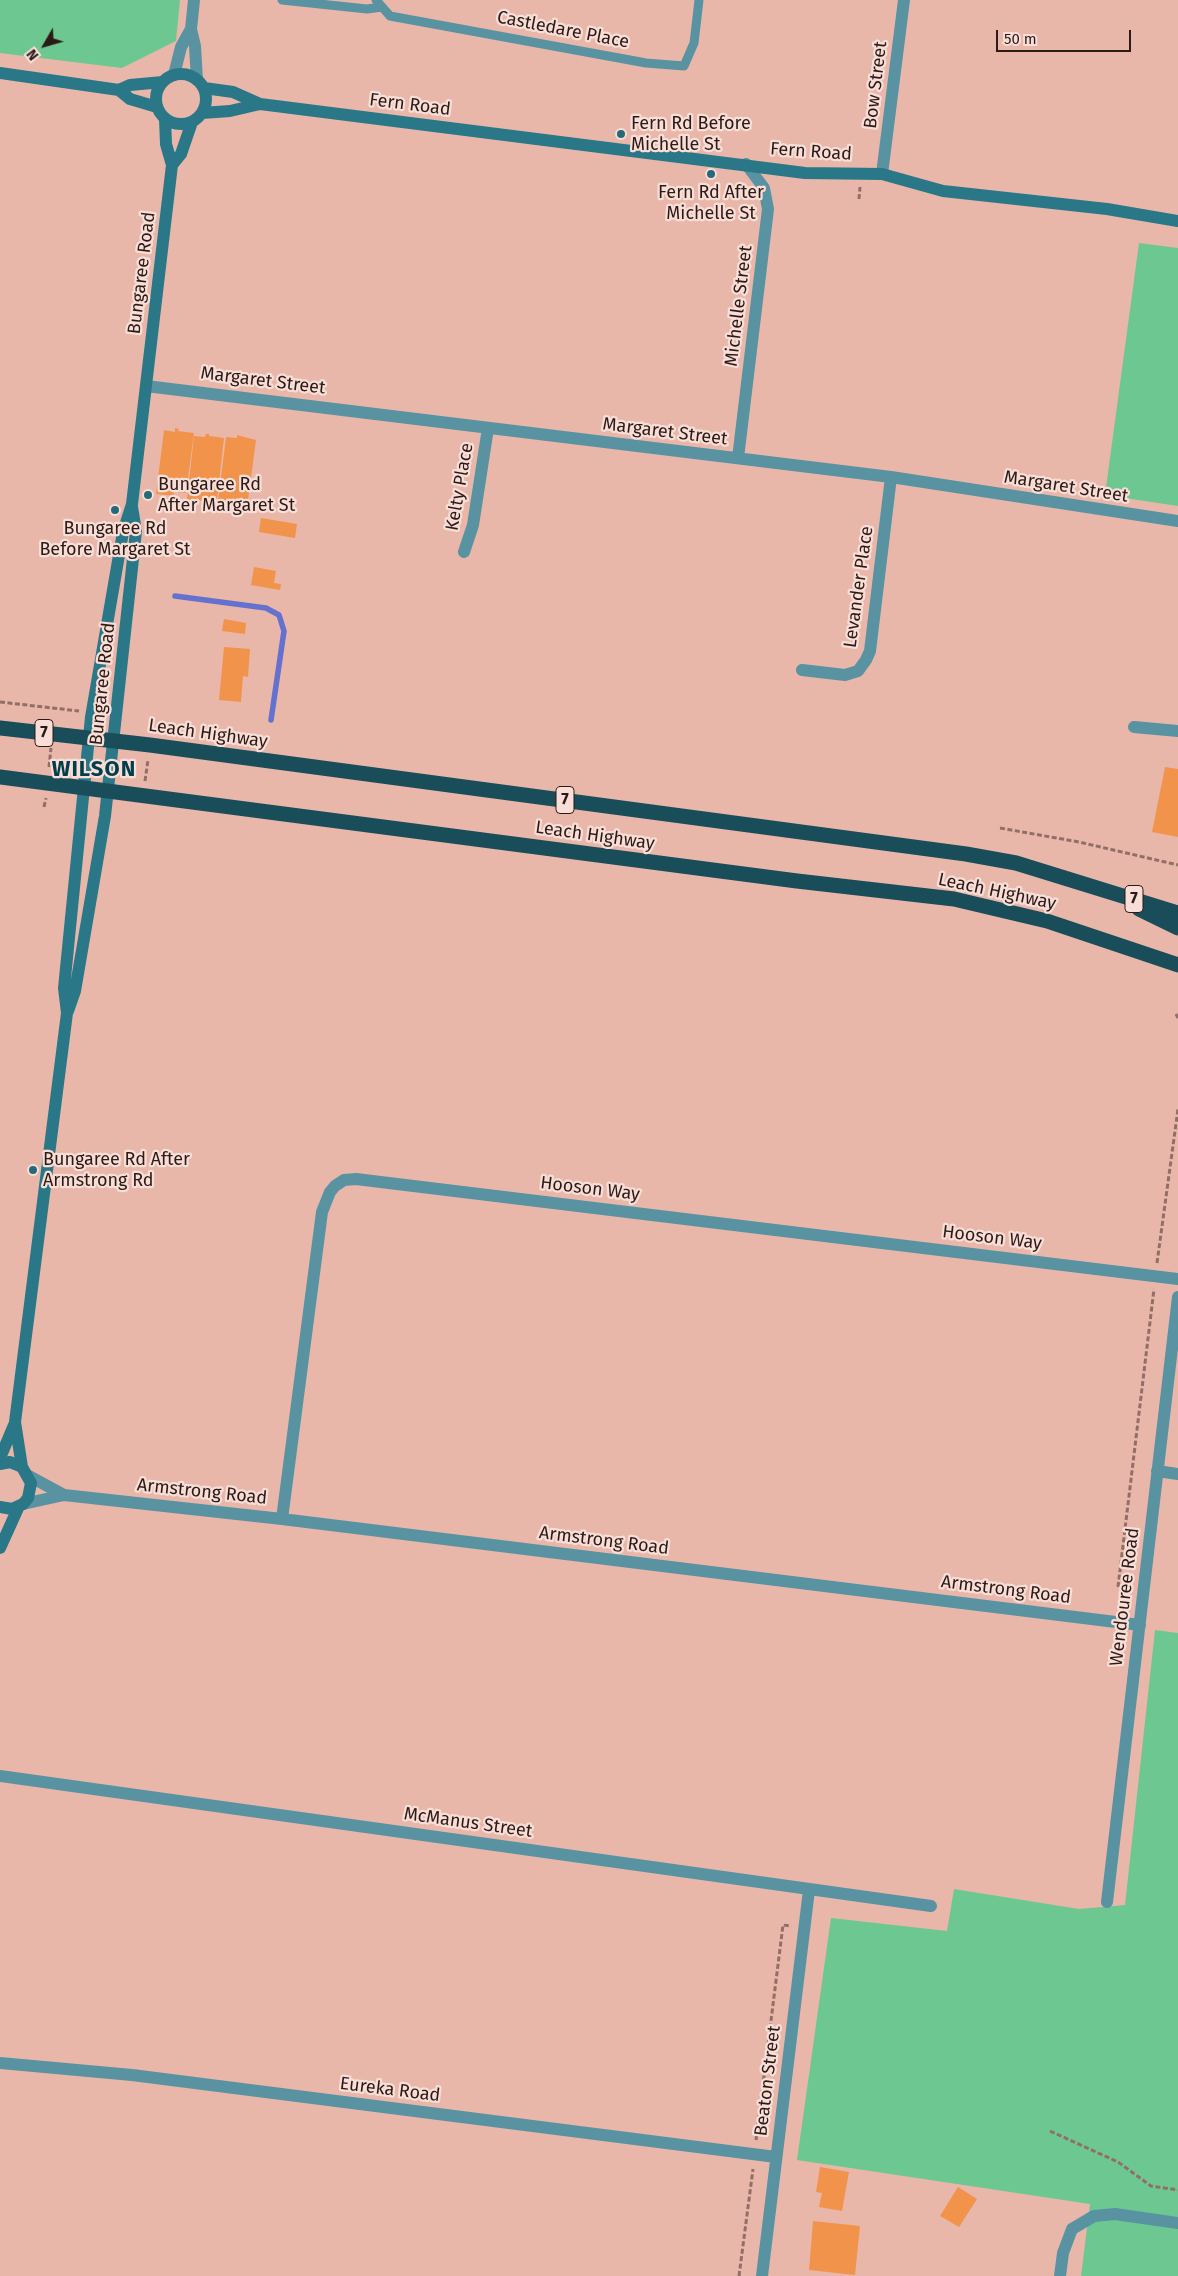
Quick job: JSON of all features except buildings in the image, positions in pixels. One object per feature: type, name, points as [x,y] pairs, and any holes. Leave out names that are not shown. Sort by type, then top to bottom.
[{"type":"highway","name":"Leach Highway","points":[[0,728],[114,740],[966,854],[1016,863],[1178,913]]},
{"type":"highway","name":"Leach Highway","points":[[0,777],[797,881],[954,899],[1048,921],[1178,964]]},
{"type":"highway","points":[[1090,886],[1178,928]]},
{"type":"street","points":[[191,29],[168,78],[156,94],[157,107],[165,119],[178,124],[192,122],[202,113],[206,105],[200,84],[191,29],[194,0]]},
{"type":"street","name":"Bow Street","points":[[882,174],[904,0]]},
{"type":"street","points":[[0,73],[119,90],[130,99],[157,107]]},
{"type":"street","points":[[119,90],[130,85],[182,74],[200,84]]},
{"type":"street","name":"Fern Road","points":[[200,84],[233,92],[260,104],[805,172],[882,174],[943,191],[1107,209],[1178,221]]},
{"type":"street","name":"Fern Road","points":[[202,113],[230,112],[260,104]]},
{"type":"street","name":"Bungaree Road","points":[[0,1458],[15,1422],[66,1013],[64,988],[89,737],[101,651],[119,566],[123,532],[132,504],[172,165],[166,144],[165,119]]},
{"type":"street","name":"Bungaree Road","points":[[172,165],[181,154],[192,122]]},
{"type":"street","name":"Michelle Street","points":[[738,458],[768,209],[764,188],[746,164]]},
{"type":"street","name":"Margaret Street","points":[[146,386],[891,478],[1178,521]]},
{"type":"street","name":"Kelty Place","points":[[464,552],[473,525],[488,428]]},
{"type":"street","name":"Levander Place","points":[[802,670],[845,675],[858,671],[866,660],[870,651],[891,478]]},
{"type":"street","name":"Bungaree Road","points":[[66,1013],[75,991],[108,790],[136,531],[132,504]]},
{"type":"street","points":[[1134,727],[1178,731]]},
{"type":"street","name":"Hooson Way","points":[[282,1519],[322,1212],[330,1192],[344,1180],[366,1180],[1178,1279]]},
{"type":"street","name":"Wendouree Road","points":[[1107,1902],[1178,1297]]},
{"type":"street","name":"Bungaree Road","points":[[15,1422],[30,1490],[21,1505]]},
{"type":"street","points":[[0,1464],[10,1462],[25,1471]]},
{"type":"street","name":"Armstrong Road","points":[[25,1471],[64,1495]]},
{"type":"street","points":[[1157,1471],[1178,1474]]},
{"type":"street","name":"Armstrong Road","points":[[21,1505],[64,1495],[282,1519],[1140,1625]]},
{"type":"street","points":[[0,1507],[12,1509],[21,1505]]},
{"type":"street","points":[[0,1548],[21,1505]]},
{"type":"street","name":"McManus Street","points":[[0,1776],[931,1906]]},
{"type":"street","name":"Beaton Street","points":[[762,2276],[809,1890]]},
{"type":"street","name":"Eureka Road","points":[[0,2063],[132,2075],[776,2157]]},
{"type":"street","points":[[1060,2276],[1062,2254],[1072,2229],[1094,2216],[1114,2214],[1178,2223]]},
{"type":"lane","points":[[282,0],[357,9],[379,3]]},
{"type":"lane","name":"Castledare Place","points":[[379,3],[390,16],[646,63],[684,66],[694,43],[699,0]]},
{"type":"path","points":[[0,702],[77,711]]},
{"type":"path","points":[[44,807],[56,709]]},
{"type":"path","points":[[143,795],[153,721]]},
{"type":"path","points":[[1000,828],[1079,842],[1178,865]]},
{"type":"path","points":[[1118,1587],[1178,1109]]},
{"type":"path","points":[[739,2276],[783,1925],[805,1927]]},
{"type":"path","points":[[1050,2131],[1118,2162],[1145,2183],[1178,2190]]},
{"type":"green space","points":[[0,0],[180,0],[176,41],[122,68],[0,53]]},
{"type":"green space","points":[[1139,243],[1178,248],[1178,506],[1105,495]]},
{"type":"green space","points":[[1155,1630],[1178,1633],[1178,2276],[1081,2276],[1090,2204],[797,2160],[831,1918],[947,1931],[954,1889],[1079,1909],[1125,1905]]},
{"type":"waterway","points":[[175,596],[266,608],[279,615],[284,631],[271,720]]},
{"type":"place","name":"Fern Rd Before Michelle St","points":[[621,134]]},
{"type":"place","name":"Fern Rd After Michelle St","points":[[711,174]]},
{"type":"place","name":"Bungaree Rd After Margaret St","points":[[148,495]]},
{"type":"place","name":"Bungaree Rd Before Margaret St","points":[[115,510]]},
{"type":"place","name":"Bungaree Rd After Armstrong Rd","points":[[33,1170]]},
{"type":"district","name":"WILSON","points":[[94,770]]}]
